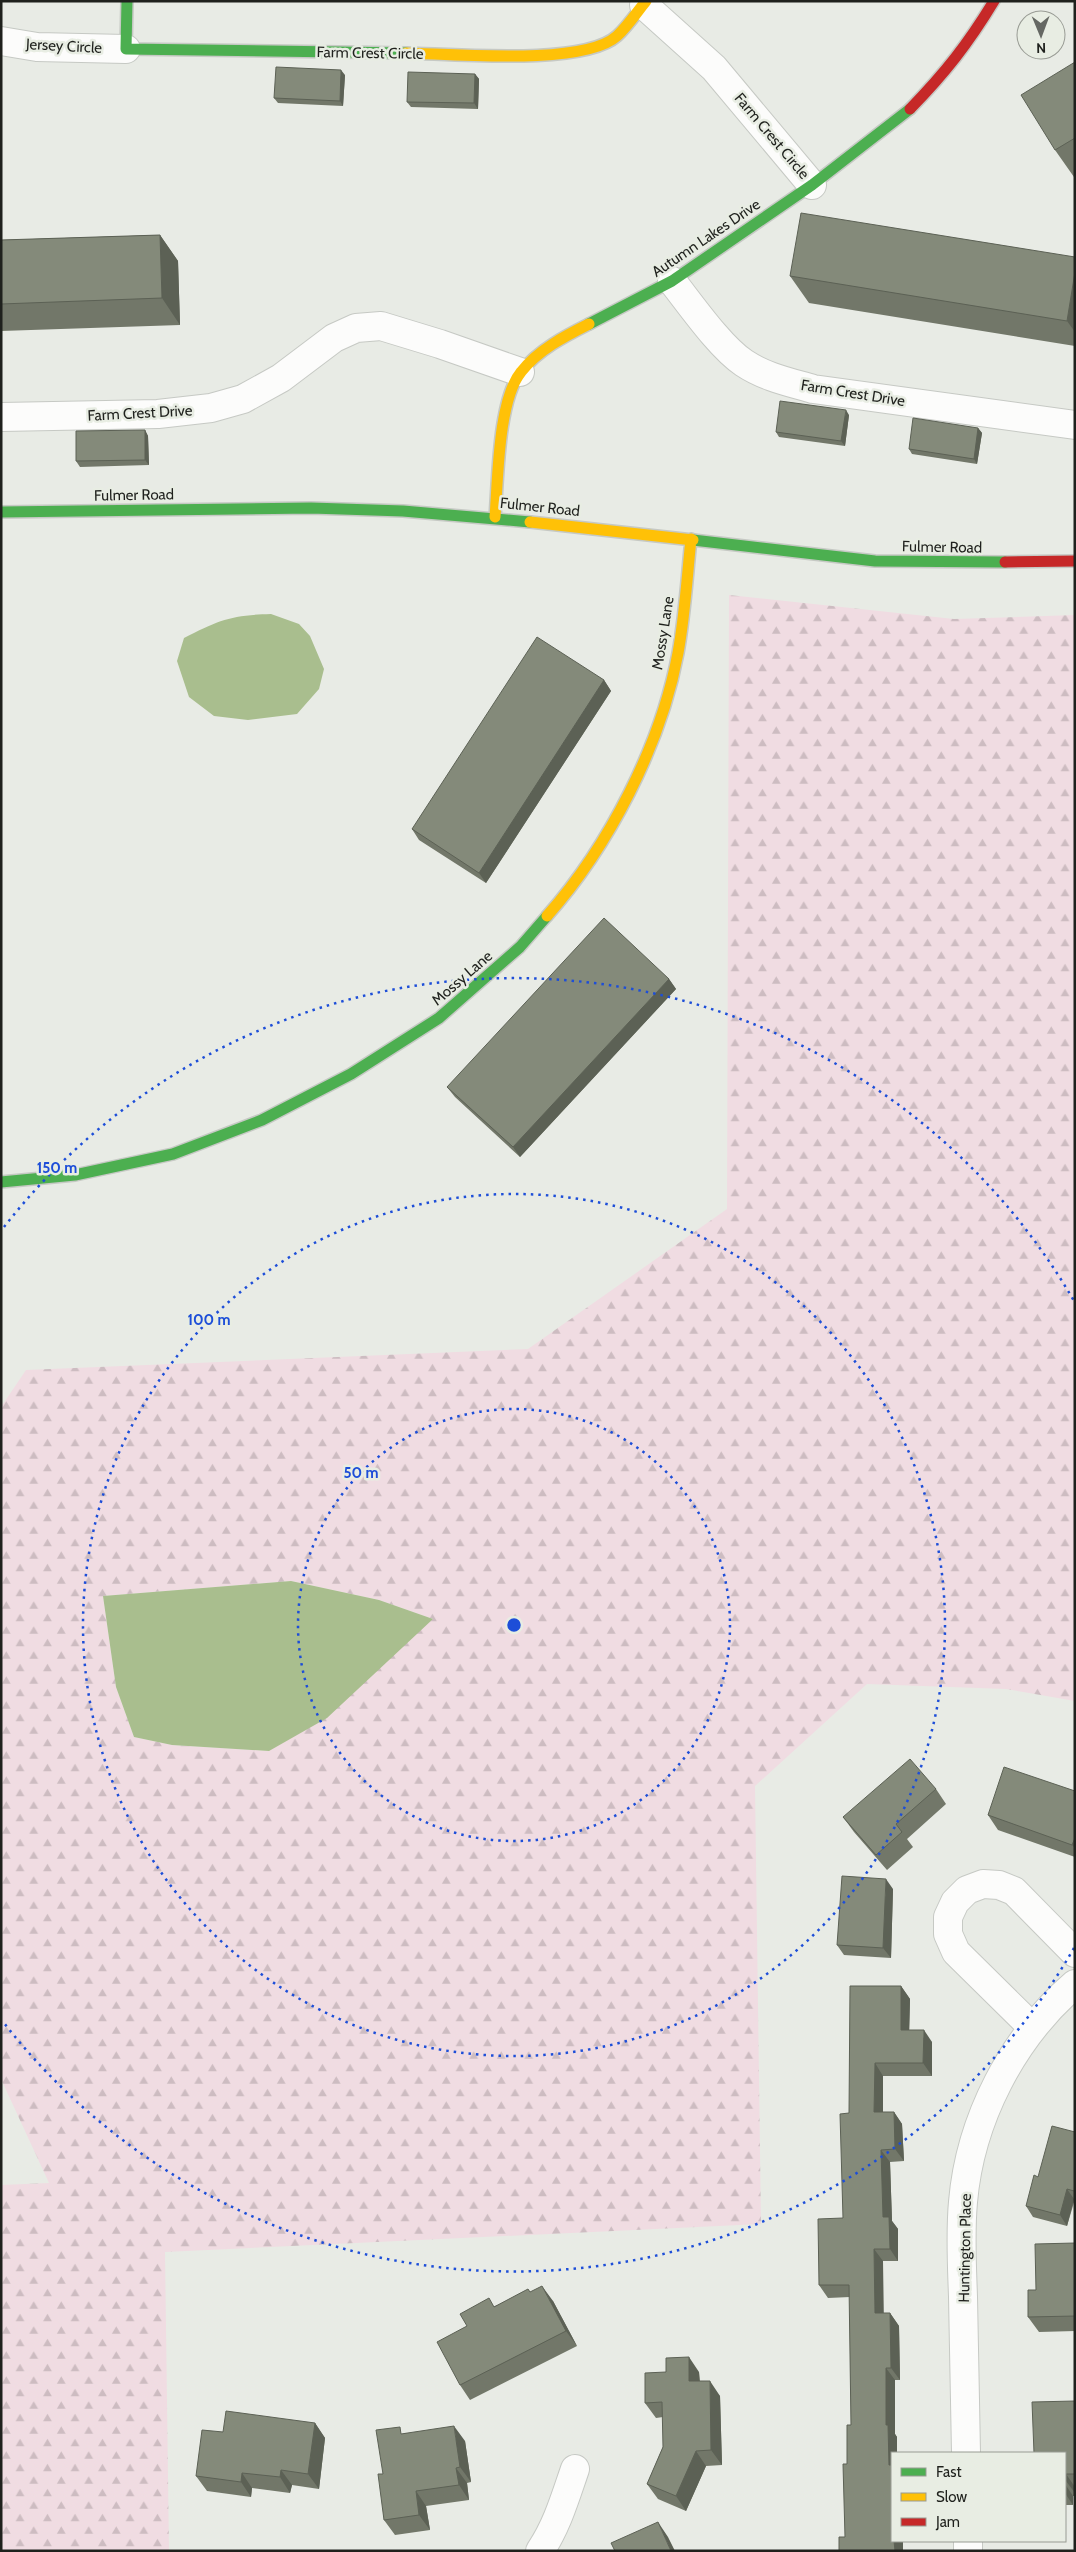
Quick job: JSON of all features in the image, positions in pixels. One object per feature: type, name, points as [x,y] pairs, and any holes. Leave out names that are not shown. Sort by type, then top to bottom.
[{"type":"street","points":[[126,49],[127,1]]},
{"type":"street","name":"Autumn Lakes Drive","points":[[495,517],[505,408],[520,372],[558,338],[672,282],[812,185],[908,110],[940,78],[970,41],[994,1]]},
{"type":"street","name":"Farm Crest Circle","points":[[126,49],[545,55],[593,49],[616,37],[645,3],[714,68],[812,185]]},
{"type":"street","name":"Jersey Circle","points":[[1,41],[37,47],[126,49]]},
{"type":"street","name":"Farm Crest Drive","points":[[672,282],[743,363],[774,378],[813,389],[1075,425]]},
{"type":"street","name":"Farm Crest Drive","points":[[1,417],[158,414],[211,408],[243,399],[282,378],[334,338],[356,328],[381,326],[520,372]]},
{"type":"street","name":"Fulmer Road","points":[[1,512],[311,508],[495,517],[875,561],[961,563],[1075,561]]},
{"type":"street","name":"Mossy Lane","points":[[1,1182],[75,1175],[173,1154],[262,1120],[351,1074],[438,1018],[520,947],[576,883],[622,805],[658,729],[678,653],[692,539]]},
{"type":"street","points":[[1032,2027],[956,1952],[948,1934],[948,1917],[955,1902],[967,1890],[983,1884],[999,1885],[1014,1891],[1075,1953]]},
{"type":"street","name":"Huntington Place","points":[[966,2452],[963,2202],[971,2157],[984,2115],[1002,2077],[1032,2027],[1075,1984]]},
{"type":"street","points":[[540,2551],[556,2522],[575,2469]]},
{"type":"green space","points":[[729,595],[954,619],[1075,615],[1075,1701],[1006,1689],[867,1684],[755,1786],[761,2224],[165,2252],[169,2551],[1,2551],[1,2185],[49,2183],[1,2079],[1,1407],[26,1370],[528,1349],[727,1209]],"holes":[[[291,1581],[379,1600],[433,1619],[269,1751],[172,1745],[134,1737],[116,1687],[103,1596]]]},
{"type":"shaded area","points":[[271,614],[299,624],[310,636],[324,669],[319,689],[297,714],[248,720],[214,716],[189,697],[177,661],[184,638],[235,617]]},
{"type":"shaded area","points":[[291,1581],[379,1600],[433,1619],[327,1718],[269,1751],[172,1745],[134,1737],[116,1687],[103,1596]]},
{"type":"building","points":[[1075,62],[1075,138],[1055,150],[1021,95]]},
{"type":"building","points":[[276,67],[341,70],[340,101],[274,98]]},
{"type":"building","points":[[408,72],[475,74],[474,103],[407,102]]},
{"type":"building","points":[[801,213],[1075,257],[1075,272],[1067,321],[790,276]]},
{"type":"building","points":[[160,235],[162,298],[1,304],[1,240]]},
{"type":"building","points":[[780,401],[846,410],[841,441],[776,432]]},
{"type":"building","points":[[913,418],[978,428],[974,459],[909,449]]},
{"type":"building","points":[[145,430],[145,460],[76,461],[76,431]]},
{"type":"building","points":[[537,637],[604,680],[479,873],[412,829]]},
{"type":"building","points":[[604,918],[669,979],[513,1147],[447,1087]]},
{"type":"building","points":[[910,1759],[936,1789],[896,1824],[902,1832],[876,1855],[843,1817]]},
{"type":"building","points":[[1004,1767],[1075,1791],[1075,1838],[1072,1845],[988,1815]]},
{"type":"building","points":[[842,1876],[886,1879],[883,1948],[837,1945]]},
{"type":"building","points":[[850,1986],[901,1986],[901,2030],[924,2030],[923,2063],[875,2063],[874,2112],[894,2112],[895,2149],[881,2150],[883,2217],[889,2217],[890,2249],[874,2249],[875,2313],[890,2313],[891,2368],[886,2368],[886,2425],[888,2425],[889,2465],[891,2465],[891,2542],[894,2542],[895,2551],[839,2551],[839,2537],[845,2537],[843,2464],[847,2464],[847,2425],[851,2425],[849,2285],[819,2285],[818,2219],[843,2218],[840,2114],[849,2113]]},
{"type":"building","points":[[1052,2126],[1075,2132],[1075,2189],[1074,2191],[1067,2189],[1060,2215],[1026,2206],[1034,2175],[1038,2177]]},
{"type":"building","points":[[1075,2243],[1075,2316],[1028,2317],[1028,2290],[1036,2290],[1035,2244]]},
{"type":"building","points":[[542,2286],[566,2331],[460,2385],[437,2342],[467,2326],[460,2314],[489,2298],[494,2307],[528,2289],[530,2292]]},
{"type":"building","points":[[689,2357],[689,2381],[710,2381],[711,2450],[696,2451],[676,2496],[647,2484],[663,2447],[662,2402],[645,2403],[645,2373],[666,2372],[666,2358]]},
{"type":"building","points":[[1075,2401],[1075,2474],[1066,2474],[1066,2452],[1034,2452],[1032,2402]]},
{"type":"building","points":[[226,2411],[315,2423],[308,2474],[281,2470],[280,2477],[242,2473],[241,2482],[196,2476],[202,2430],[223,2432]]},
{"type":"building","points":[[454,2426],[460,2467],[456,2468],[459,2485],[416,2491],[419,2515],[384,2520],[378,2474],[383,2474],[376,2430],[400,2427],[401,2434]]},
{"type":"building","points":[[658,2522],[671,2551],[615,2551],[611,2543]]},
{"type":"traffic: fast","points":[[127,1],[126,49],[406,53]]},
{"type":"traffic: fast","points":[[589,324],[672,281],[812,185],[910,109]]},
{"type":"traffic: fast","points":[[1,512],[311,508],[403,511],[530,522]]},
{"type":"traffic: fast","points":[[693,540],[875,561],[1005,562]]},
{"type":"traffic: fast","points":[[1,1182],[75,1175],[173,1154],[262,1120],[351,1074],[439,1018],[520,947],[547,916]]},
{"type":"traffic: slow","points":[[406,53],[517,56],[548,55],[577,51],[600,45],[617,36],[646,1]]},
{"type":"traffic: slow","points":[[495,517],[500,441],[503,420],[513,385],[521,372],[535,357],[561,339],[589,324]]},
{"type":"traffic: slow","points":[[530,522],[693,540]]},
{"type":"traffic: slow","points":[[547,916],[570,888],[611,826],[629,793],[659,723],[678,653],[691,539]]},
{"type":"traffic: jam","points":[[910,109],[955,58],[994,1]]},
{"type":"traffic: jam","points":[[1005,562],[1075,561]]}]
